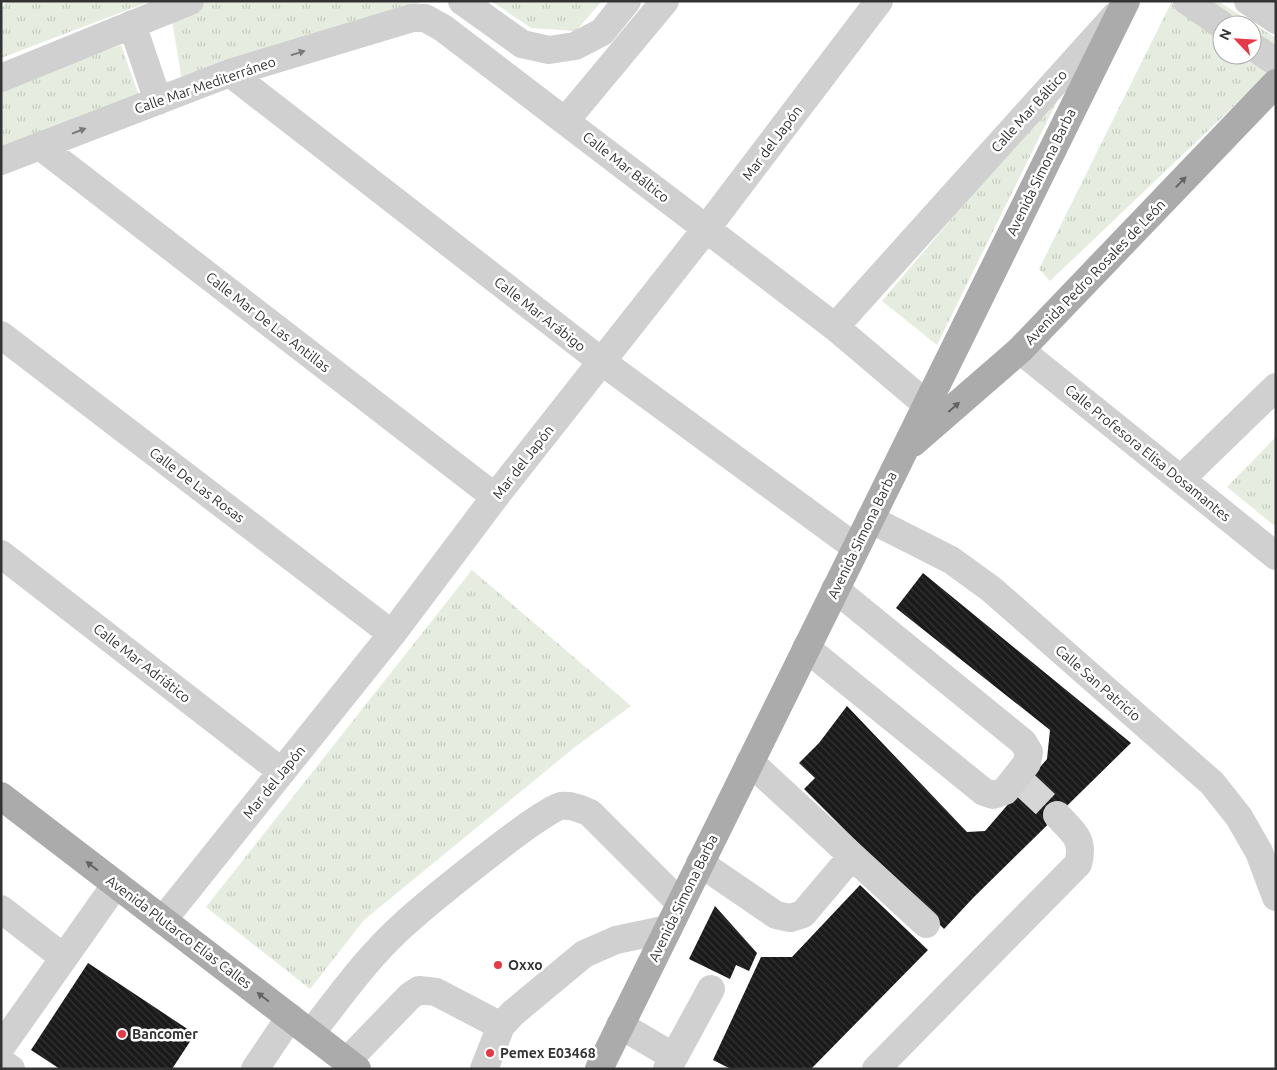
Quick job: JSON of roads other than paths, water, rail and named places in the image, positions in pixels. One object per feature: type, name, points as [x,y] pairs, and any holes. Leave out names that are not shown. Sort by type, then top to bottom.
[{"type":"main road","name":"Avenida Simona Barba","points":[[599,1069],[855,547],[1125,4]]},
{"type":"main road","name":"Avenida Pedro Rosales de León","points":[[904,450],[1020,350],[1276,83]]},
{"type":"main road","name":"Avenida Plutarco Elías Calles","points":[[1,796],[352,1065]]},
{"type":"street","points":[[1,78],[190,1]]},
{"type":"street","points":[[462,1],[522,44],[549,50],[575,46],[602,32],[627,1]]},
{"type":"street","points":[[566,120],[665,1]]},
{"type":"street","name":"Mar del Japón","points":[[163,920],[392,634],[601,361],[706,229],[879,1]]},
{"type":"street","points":[[1187,1],[1212,19]]},
{"type":"street","points":[[1248,1],[1276,20]]},
{"type":"street","name":"Calle Mar Báltico","points":[[835,327],[1125,4]]},
{"type":"street","name":"Calle Mar Báltico","points":[[412,18],[425,18],[443,28],[566,120],[835,327],[926,404]]},
{"type":"street","name":"Calle Mar Mediterráneo","points":[[1,161],[230,73],[412,18]]},
{"type":"street","points":[[132,24],[158,100]]},
{"type":"street","points":[[1262,53],[1276,62]]},
{"type":"street","name":"Calle Mar Arábigo","points":[[230,73],[601,361],[855,547]]},
{"type":"street","name":"Calle Mar De Las Antillas","points":[[40,146],[495,498]]},
{"type":"street","name":"Calle De Las Rosas","points":[[1,335],[392,634]]},
{"type":"street","name":"Calle Profesora Elisa Dosamantes","points":[[1020,350],[1276,556]]},
{"type":"street","points":[[1181,479],[1276,387]]},
{"type":"street","name":"Calle San Patricio","points":[[870,519],[951,560],[991,589],[1212,783],[1239,818],[1259,852],[1276,897]]},
{"type":"street","name":"Calle Mar Adriático","points":[[1,554],[282,772]]},
{"type":"street","points":[[806,648],[984,792],[993,795],[1005,791],[1020,781],[1027,763],[1028,752],[1023,742],[835,590]]},
{"type":"street","points":[[750,762],[926,924]]},
{"type":"street","points":[[311,1034],[399,928],[516,835],[547,812],[560,806],[576,807],[590,813],[680,903]]},
{"type":"street","points":[[876,1069],[1078,864],[1082,852],[1078,837],[1057,815]]},
{"type":"street","points":[[700,863],[776,914],[790,918],[803,914],[852,856]]},
{"type":"street","points":[[1,1047],[116,884]]},
{"type":"street","points":[[1,909],[64,958]]},
{"type":"street","points":[[484,1069],[502,1026],[513,1013],[584,954],[616,940],[668,929]]},
{"type":"street","points":[[620,1025],[670,1063],[711,989]]},
{"type":"street","points":[[352,1065],[410,996],[419,990],[436,992],[502,1026]]},
{"type":"street","points":[[255,1069],[290,1017]]},
{"type":"street","points":[[1,1062],[11,1069]]},
{"type":"tunnel","points":[[1025,785],[1057,815]]},
{"type":"place","name":"Oxxo","points":[[498,965]]},
{"type":"place","name":"Bancomer","points":[[122,1034]]},
{"type":"place","name":"Pemex E03468","points":[[490,1053]]}]
